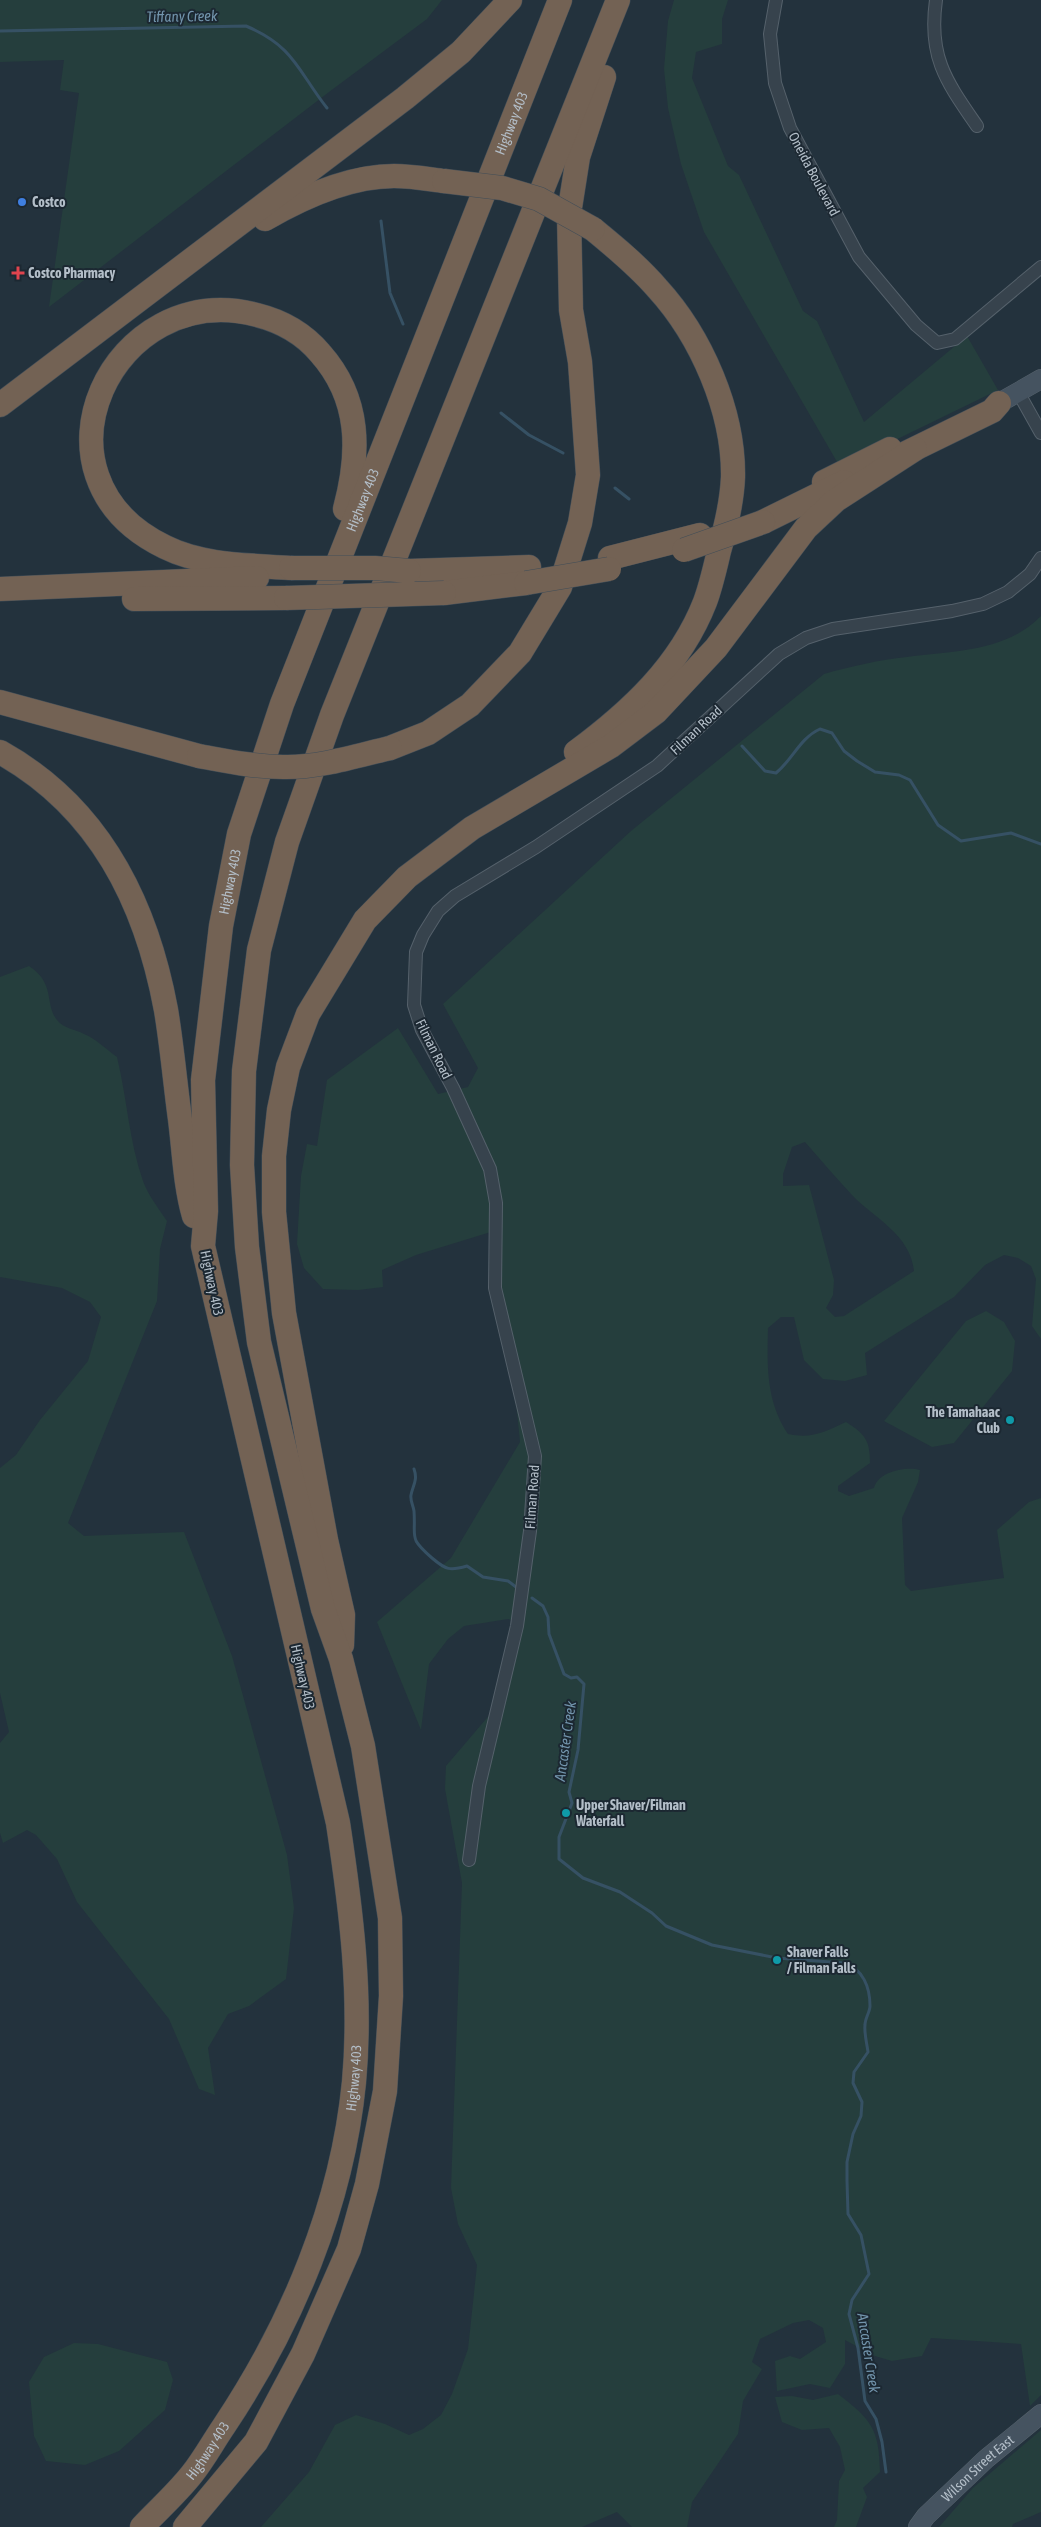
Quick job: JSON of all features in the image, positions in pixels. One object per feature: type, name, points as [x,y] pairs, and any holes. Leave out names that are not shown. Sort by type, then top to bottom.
[{"type":"highway","points":[[0,405],[405,98],[461,52],[510,0]]},
{"type":"highway","name":"Highway 403","points":[[142,2527],[197,2466],[252,2384],[294,2300],[319,2239],[337,2175],[348,2128],[356,2036],[356,1986],[351,1905],[338,1823],[203,1246],[206,1211],[203,1080],[221,926],[239,834],[282,704],[560,0]]},
{"type":"highway","points":[[185,2527],[256,2442],[278,2404],[328,2302],[349,2249],[367,2184],[385,2091],[391,1996],[390,1918],[363,1746],[342,1659],[323,1609],[259,1342],[247,1247],[242,1165],[244,1071],[259,950],[287,842],[332,715],[618,0]]},
{"type":"highway","points":[[0,702],[199,756],[253,766],[286,767],[349,758],[390,748],[428,732],[470,705],[520,653],[560,588],[580,523],[588,475],[580,362],[571,310],[569,214],[578,157],[592,109],[632,0]]},
{"type":"highway","points":[[193,259],[284,207],[344,183],[394,176],[502,188],[539,199],[593,229],[658,289],[701,354],[713,379],[730,440],[733,476],[731,504],[705,602],[685,641],[663,674],[641,699],[605,730],[506,806]]},
{"type":"highway","points":[[290,581],[165,548],[128,524],[105,495],[94,470],[90,437],[93,413],[102,389],[115,365],[138,340],[162,324],[202,312],[240,310],[273,319],[309,340],[332,366],[351,406],[356,448],[353,478],[332,557],[328,588]]},
{"type":"highway","points":[[0,589],[290,581],[444,593],[527,575],[610,564],[692,543],[763,516],[915,449],[992,411],[1009,397]]},
{"type":"highway","points":[[763,516],[987,401],[1009,397]]},
{"type":"highway","points":[[342,1659],[343,1615],[326,1540],[284,1313],[274,1212],[274,1156],[279,1110],[288,1067],[308,1014],[365,920],[407,877],[472,828],[506,806],[611,746],[656,712],[716,648],[806,528],[836,500],[915,449]]},
{"type":"highway","points":[[0,602],[290,581],[375,568],[409,571],[451,569],[527,575]]},
{"type":"highway","points":[[0,752],[29,768],[80,816],[100,840],[121,872],[136,902],[147,932],[166,1010],[192,1209],[203,1246]]},
{"type":"main road","points":[[1009,397],[1041,379]]},
{"type":"main road","name":"Wilson Street East","points":[[918,2527],[926,2516],[986,2459],[1041,2414]]},
{"type":"street","name":"Oneida Boulevard","points":[[776,0],[770,34],[775,83],[790,128],[859,258],[916,325],[937,344],[954,339],[1041,267]]},
{"type":"street","points":[[936,0],[934,28],[937,58],[948,84],[977,126]]},
{"type":"street","points":[[1009,397],[1041,433]]},
{"type":"street","name":"Filman Road","points":[[469,1860],[479,1786],[517,1626],[530,1531],[535,1456],[495,1288],[496,1203],[490,1169],[453,1088],[422,1030],[415,1010],[413,986],[416,952],[423,935],[438,912],[456,896],[536,847],[656,766],[779,654],[806,638],[833,629],[952,611],[983,604],[1008,592],[1030,574],[1041,558]]},
{"type":"green space","points":[[0,0],[442,0],[427,19],[49,307],[79,93],[60,90],[64,60],[0,62]]},
{"type":"green space","points":[[674,0],[728,0],[722,19],[722,44],[696,52],[692,78],[728,166],[739,175],[803,311],[817,321],[864,422],[967,336],[998,390],[840,467],[704,232],[681,164],[668,108],[664,69],[668,21]]},
{"type":"green space","points":[[1041,616],[1041,1339],[1032,1326],[1036,1279],[1031,1266],[1018,1258],[1004,1255],[985,1265],[954,1297],[865,1353],[867,1375],[845,1381],[823,1379],[804,1360],[794,1317],[781,1317],[768,1328],[768,1370],[775,1409],[788,1434],[812,1435],[825,1432],[846,1422],[858,1430],[865,1438],[869,1449],[870,1463],[838,1486],[838,1491],[849,1496],[874,1488],[881,1478],[893,1471],[920,1470],[918,1482],[902,1518],[905,1585],[911,1591],[1004,1578],[997,1530],[1029,1502],[1041,1498],[1041,2395],[1030,2406],[1021,2344],[931,2338],[922,2356],[892,2361],[875,2356],[845,2340],[845,2364],[830,2388],[810,2384],[777,2391],[775,2361],[790,2356],[800,2359],[826,2342],[823,2328],[809,2320],[793,2323],[760,2339],[752,2362],[762,2369],[743,2401],[738,2434],[692,2502],[687,2527],[632,2527],[617,2512],[582,2527],[261,2527],[309,2472],[335,2425],[356,2415],[385,2424],[409,2435],[423,2429],[441,2415],[452,2394],[468,2349],[477,2265],[458,2224],[451,2188],[462,1883],[445,1789],[446,1766],[498,1705],[521,1623],[508,1619],[464,1626],[448,1639],[429,1664],[421,1730],[377,1622],[451,1558],[520,1442],[511,1351],[491,1286],[494,1231],[416,1255],[382,1270],[383,1287],[358,1290],[323,1289],[304,1268],[297,1244],[301,1176],[307,1144],[317,1146],[327,1080],[398,1028],[438,1094],[468,1087],[478,1068],[443,1004],[631,831],[824,674],[886,660],[979,648],[1012,637],[1027,628]],"holes":[[[805,1142],[852,1195],[899,1237],[911,1258],[914,1271],[844,1316],[835,1317],[826,1308],[833,1295],[834,1280],[809,1185],[783,1186],[783,1174],[792,1147]]]},
{"type":"green space","points":[[29,966],[43,980],[53,1014],[57,1020],[66,1027],[81,1032],[93,1039],[117,1057],[138,1166],[148,1191],[167,1221],[160,1249],[157,1301],[68,1523],[84,1536],[184,1532],[232,1656],[287,1855],[294,1908],[286,1979],[249,2006],[228,2014],[208,2048],[215,2095],[199,2089],[169,2019],[77,1902],[57,1859],[36,1835],[27,1830],[3,1843],[0,1833],[0,1743],[9,1732],[0,1693],[0,1468],[16,1455],[40,1420],[88,1361],[101,1317],[90,1302],[62,1288],[0,1277],[0,977]]},
{"type":"green space","points":[[986,1311],[1004,1322],[1015,1341],[1012,1371],[954,1443],[932,1447],[884,1421],[966,1321]]},
{"type":"green space","points":[[74,2343],[98,2344],[167,2362],[173,2380],[165,2410],[119,2451],[85,2465],[46,2461],[34,2436],[29,2382],[44,2357]]},
{"type":"green space","points":[[838,2394],[866,2419],[878,2445],[880,2472],[863,2488],[867,2497],[856,2527],[834,2527],[837,2520],[839,2481],[845,2470],[840,2447],[829,2428],[802,2430],[782,2422],[775,2397],[792,2396],[813,2400]]},
{"type":"green space","points":[[1041,2430],[1041,2512],[1013,2524],[1012,2527],[939,2527],[973,2488]]},
{"type":"waterway","name":"Tiffany Creek","points":[[0,31],[246,26],[275,42],[285,51],[327,108]]},
{"type":"waterway","name":"Tiffany Creek","points":[[381,221],[390,293],[403,324]]},
{"type":"waterway","name":"Tiffany Creek","points":[[501,413],[529,435],[563,453]]},
{"type":"waterway","name":"Tiffany Creek","points":[[615,488],[629,499]]},
{"type":"waterway","name":"Tiffany Creek","points":[[742,746],[765,771],[776,773],[802,743],[820,729],[832,733],[844,751],[875,772],[899,775],[910,780],[938,825],[961,841],[1011,833],[1041,844]]},
{"type":"waterway","name":"Ancaster Creek","points":[[414,1469],[415,1479],[411,1499],[414,1511],[415,1537],[419,1546],[445,1567],[456,1569],[467,1566],[483,1577],[508,1581],[516,1587]]},
{"type":"waterway","name":"Ancaster Creek","points":[[532,1598],[543,1606],[548,1617],[549,1634],[564,1674],[571,1678],[577,1677],[584,1684],[578,1750],[569,1792],[572,1803],[559,1837],[559,1859],[583,1878],[620,1892],[652,1913],[666,1926],[712,1945],[777,1958],[844,1963],[861,1974],[867,1986],[870,2006],[866,2020],[865,2035],[868,2052],[854,2072],[853,2083],[862,2102],[861,2116],[853,2134],[847,2162],[847,2181],[848,2214],[861,2235],[869,2274],[852,2300],[849,2314],[858,2348],[865,2401],[876,2419],[882,2442],[886,2472]]},
{"type":"place","name":"Costco","points":[[22,202]]},
{"type":"place","name":"Costco Pharmacy","points":[[18,273]]},
{"type":"place","name":"The Tamahaac Club","points":[[1010,1420]]},
{"type":"place","name":"Upper Shaver/Filman Waterfall","points":[[566,1813]]},
{"type":"place","name":"Shaver Falls / Filman Falls","points":[[777,1960]]}]
